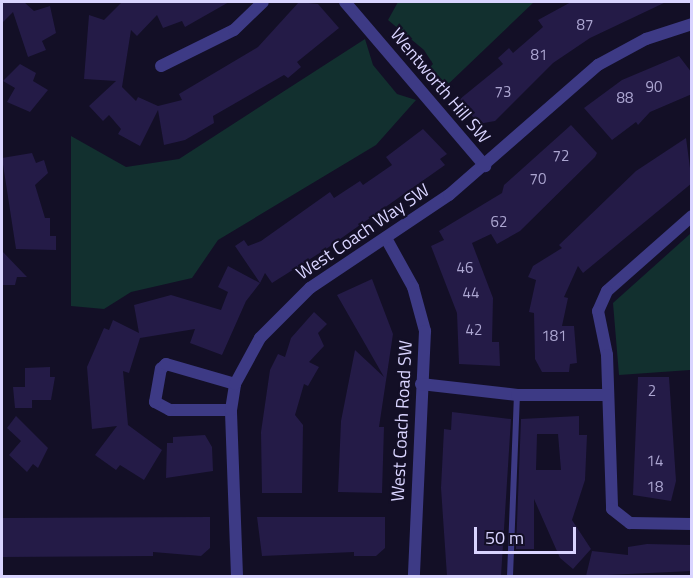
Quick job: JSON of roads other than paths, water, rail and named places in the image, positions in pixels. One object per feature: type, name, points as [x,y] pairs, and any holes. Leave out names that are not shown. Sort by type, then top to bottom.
[{"type":"street","points":[[161,66],[234,30],[262,2]]},
{"type":"street","name":"Wentworth Hill SW","points":[[345,2],[485,166]]},
{"type":"street","name":"West Coach Way SW","points":[[237,576],[231,410],[235,384],[260,338],[283,312],[387,240],[485,166],[598,65],[646,39],[692,24]]},
{"type":"street","points":[[692,216],[603,298],[598,311],[608,395],[612,509],[630,523],[692,524]]},
{"type":"street","name":"West Coach Road SW","points":[[387,240],[420,311],[422,384],[414,576]]},
{"type":"street","points":[[231,410],[158,407],[160,369],[171,363],[235,384]]},
{"type":"street","points":[[422,384],[517,395],[608,395]]},
{"type":"lane","points":[[510,576],[517,395]]}]
